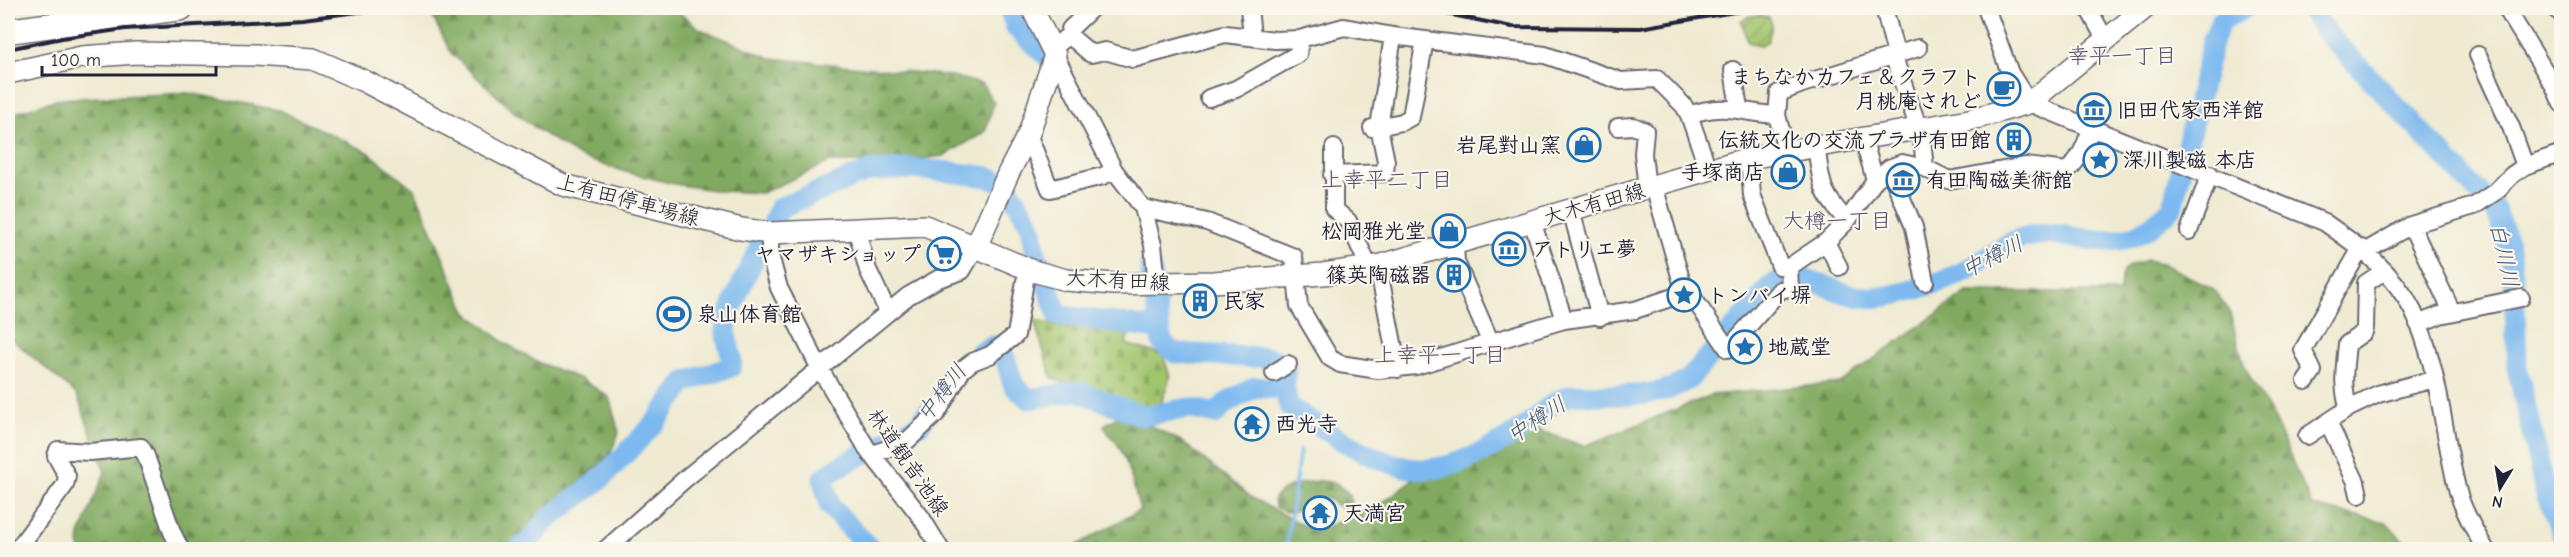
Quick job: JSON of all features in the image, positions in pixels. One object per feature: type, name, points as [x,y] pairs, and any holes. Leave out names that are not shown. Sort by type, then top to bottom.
[{"type":"highway","points":[[8,31],[117,12],[181,8]]},
{"type":"main road","points":[[976,247],[1028,135],[1054,52],[1032,8]]},
{"type":"main road","name":"大木有田線","points":[[976,247],[1033,272],[1066,280],[1114,284],[1157,284],[1295,276],[1374,267],[1455,246],[1532,221],[1749,158],[1970,120],[2029,103],[2145,8]]},
{"type":"main road","name":"上有田停車場線","points":[[8,73],[82,57],[136,53],[313,59],[364,81],[563,185],[741,229],[770,233],[925,226],[976,247]]},
{"type":"street","points":[[1092,8],[1070,29],[1070,35],[1054,52],[1110,172],[1143,208],[1153,245],[1157,284]]},
{"type":"street","points":[[1249,8],[1252,36]]},
{"type":"street","points":[[1884,8],[1894,54],[1920,129],[1925,168]]},
{"type":"street","points":[[1986,8],[2010,72],[2029,103],[2324,222],[2363,249],[2384,271],[2413,311],[2418,324],[2434,379],[2459,494],[2470,522],[2486,549]]},
{"type":"street","points":[[2088,8],[2105,39]]},
{"type":"street","points":[[2506,8],[2561,101]]},
{"type":"street","points":[[2554,8],[2562,14]]},
{"type":"street","points":[[1070,35],[1091,54],[1105,51],[1132,60],[1225,34],[1275,40],[1300,39],[1344,27],[1393,36],[1545,56],[1621,81],[1657,79],[1684,106],[1708,169]]},
{"type":"street","points":[[1332,175],[1385,173],[1386,161],[1376,127],[1393,36]]},
{"type":"street","points":[[1209,98],[1236,90],[1298,54],[1300,39]]},
{"type":"street","points":[[1376,127],[1402,122],[1411,117],[1425,40]]},
{"type":"street","points":[[1786,150],[1777,115],[1779,93],[1918,48]]},
{"type":"street","points":[[2478,55],[2511,127],[2525,166]]},
{"type":"street","points":[[1733,70],[1739,108]]},
{"type":"street","points":[[1689,115],[1706,109],[1739,108],[1777,115]]},
{"type":"street","points":[[1618,127],[1633,126],[1645,131],[1643,154],[1651,187],[1685,293]]},
{"type":"street","points":[[1789,274],[1846,221],[1875,180],[1889,168],[1902,163],[1925,168],[1949,180],[2025,166],[2067,171],[2077,162],[2084,150],[2091,129]]},
{"type":"street","points":[[1028,135],[1050,189],[1110,172]]},
{"type":"street","points":[[1863,138],[1875,180]]},
{"type":"street","points":[[1816,145],[1822,190],[1846,221]]},
{"type":"street","points":[[1334,148],[1332,175],[1334,209],[1348,221],[1374,267],[1398,369]]},
{"type":"street","points":[[2306,381],[2313,371],[2303,351],[2363,249],[2411,225],[2474,206],[2495,192],[2525,166],[2562,153]]},
{"type":"street","points":[[1143,208],[1208,222],[1294,257],[1299,306],[1330,358],[1341,364],[1378,370],[1398,369],[1436,361],[1490,341],[1564,320],[1600,316],[1653,305],[1685,293],[1692,296],[1713,331],[1727,348],[1780,290],[1790,288],[1789,274],[1780,266],[1752,195],[1749,158]]},
{"type":"street","points":[[1889,168],[1914,227],[1925,282]]},
{"type":"street","points":[[2189,231],[2202,171]]},
{"type":"street","points":[[1571,210],[1600,316]]},
{"type":"street","points":[[1532,221],[1564,320]]},
{"type":"street","points":[[2411,225],[2452,312]]},
{"type":"street","points":[[856,228],[868,270],[888,312]]},
{"type":"street","points":[[770,233],[772,269],[820,369],[871,455],[907,441],[937,412],[962,370],[972,362],[990,355],[1016,335],[1025,281]]},
{"type":"street","points":[[1826,242],[1839,267]]},
{"type":"street","points":[[1455,246],[1456,262],[1490,341]]},
{"type":"street","points":[[605,549],[685,479],[908,296],[938,279],[962,271],[976,247]]},
{"type":"street","points":[[2349,408],[2345,399],[2344,381],[2347,344],[2364,332],[2366,283],[2384,271]]},
{"type":"street","points":[[2418,324],[2452,312],[2521,298]]},
{"type":"street","points":[[1274,373],[1288,364]]},
{"type":"street","name":"林道観音池線","points":[[820,369],[871,455],[921,517],[940,549]]},
{"type":"street","points":[[2307,436],[2349,408],[2378,394],[2434,379]]},
{"type":"street","points":[[2328,422],[2356,482],[2359,495]]},
{"type":"street","points":[[18,549],[65,485],[67,476],[56,456],[58,450],[90,452],[141,447],[172,532],[181,549]]},
{"type":"green space","points":[[428,8],[674,8],[700,29],[771,58],[951,76],[982,84],[994,103],[985,132],[944,156],[896,162],[830,162],[762,193],[720,191],[674,184],[622,171],[578,156],[538,130],[513,111],[451,53]]},
{"type":"green space","points":[[1749,16],[1769,17],[1772,25],[1768,41],[1761,45],[1748,42],[1741,21]]},
{"type":"green space","points":[[188,93],[279,110],[368,152],[415,190],[466,312],[505,343],[537,362],[581,379],[609,397],[619,433],[609,456],[505,549],[79,549],[80,535],[105,472],[77,395],[8,336],[8,115],[58,99]]},
{"type":"green space","points":[[2147,260],[2162,263],[2212,288],[2229,310],[2245,368],[2276,424],[2312,506],[2386,522],[2411,549],[1070,549],[1140,510],[1125,460],[1104,425],[1124,413],[1181,441],[1252,498],[1315,532],[1383,502],[1437,462],[1529,427],[1584,446],[1712,395],[1840,383],[1967,292],[2120,292],[2124,270]]},
{"type":"green space","points":[[1034,320],[1068,329],[1071,324],[1128,335],[1126,344],[1163,355],[1170,377],[1160,406],[1142,410],[1052,378]]},
{"type":"green space","points":[[1320,481],[1336,483],[1350,495],[1351,504],[1347,510],[1320,497],[1307,502],[1295,512],[1286,512],[1275,507],[1274,498],[1289,487]]},
{"type":"waterway","points":[[1009,8],[1016,28],[1048,57],[1057,73]]},
{"type":"waterway","name":"中樽川","points":[[1150,266],[1162,343],[1175,353],[1272,358],[1286,368],[1284,389],[1289,406],[1319,427],[1356,448],[1393,464],[1412,468],[1440,468],[1472,457],[1493,446],[1520,430],[1561,399],[1569,396],[1644,394],[1667,390],[1689,379],[1771,286],[1780,281],[1799,278],[1856,296],[1888,296],[1952,277],[2007,244],[2029,236],[2058,235],[2103,241],[2131,237],[2142,231],[2172,208],[2213,39],[2222,20],[2245,8]]},
{"type":"waterway","name":"白川川","points":[[2309,8],[2325,31],[2496,211],[2508,244],[2514,279],[2517,367],[2545,491],[2562,534]]},
{"type":"waterway","points":[[773,224],[779,208],[869,171],[915,169],[988,177],[1007,185],[1031,226],[1037,259],[1058,315],[1159,329]]},
{"type":"waterway","points":[[518,550],[527,544],[548,519],[602,478],[654,424],[685,382],[731,367],[726,335],[728,320],[762,241]]},
{"type":"waterway","name":"中樽川","points":[[980,352],[993,346],[1005,358],[1014,386],[1029,399],[1078,391],[1143,416],[1189,408],[1216,414],[1225,404],[1255,387],[1284,389]]},
{"type":"waterway","name":"中樽川","points":[[871,550],[830,506],[823,479],[835,469],[920,424],[927,413]]},
{"type":"waterway","points":[[1286,550],[1300,450]]},
{"type":"railway","points":[[8,49],[125,29],[303,19],[389,8]]},
{"type":"railway","points":[[1417,8],[1512,27],[1640,28],[1758,8]]},
{"type":"place","name":"まちなかカフェ＆クラフト 月桃庵されど","points":[[2004,89]]},
{"type":"place","name":"旧田代家西洋館","points":[[2094,110]]},
{"type":"place","name":"伝統文化の交流プラザ有田館","points":[[2014,140]]},
{"type":"place","name":"岩尾對山窯","points":[[1584,145]]},
{"type":"place","name":"深川製磁 本店","points":[[2100,160]]},
{"type":"place","name":"手塚商店","points":[[1788,172]]},
{"type":"place","name":"有田陶磁美術館","points":[[1903,180]]},
{"type":"place","name":"松岡雅光堂","points":[[1449,231]]},
{"type":"place","name":"アトリエ夢","points":[[1509,249]]},
{"type":"place","name":"ヤマザキショップ","points":[[944,254]]},
{"type":"place","name":"篠英陶磁器","points":[[1454,275]]},
{"type":"place","name":"トンバイ塀","points":[[1684,295]]},
{"type":"place","name":"民家","points":[[1200,301]]},
{"type":"place","name":"泉山体育館","points":[[674,314]]},
{"type":"place","name":"地蔵堂","points":[[1745,347]]},
{"type":"place","name":"西光寺","points":[[1252,424]]},
{"type":"place","name":"天満宮","points":[[1320,513]]},
{"type":"district","name":"幸平一丁目","points":[[2122,55]]},
{"type":"district","name":"上幸平二丁目","points":[[1387,179]]},
{"type":"district","name":"大樽一丁目","points":[[1837,220]]},
{"type":"district","name":"上幸平一丁目","points":[[1440,354]]}]
